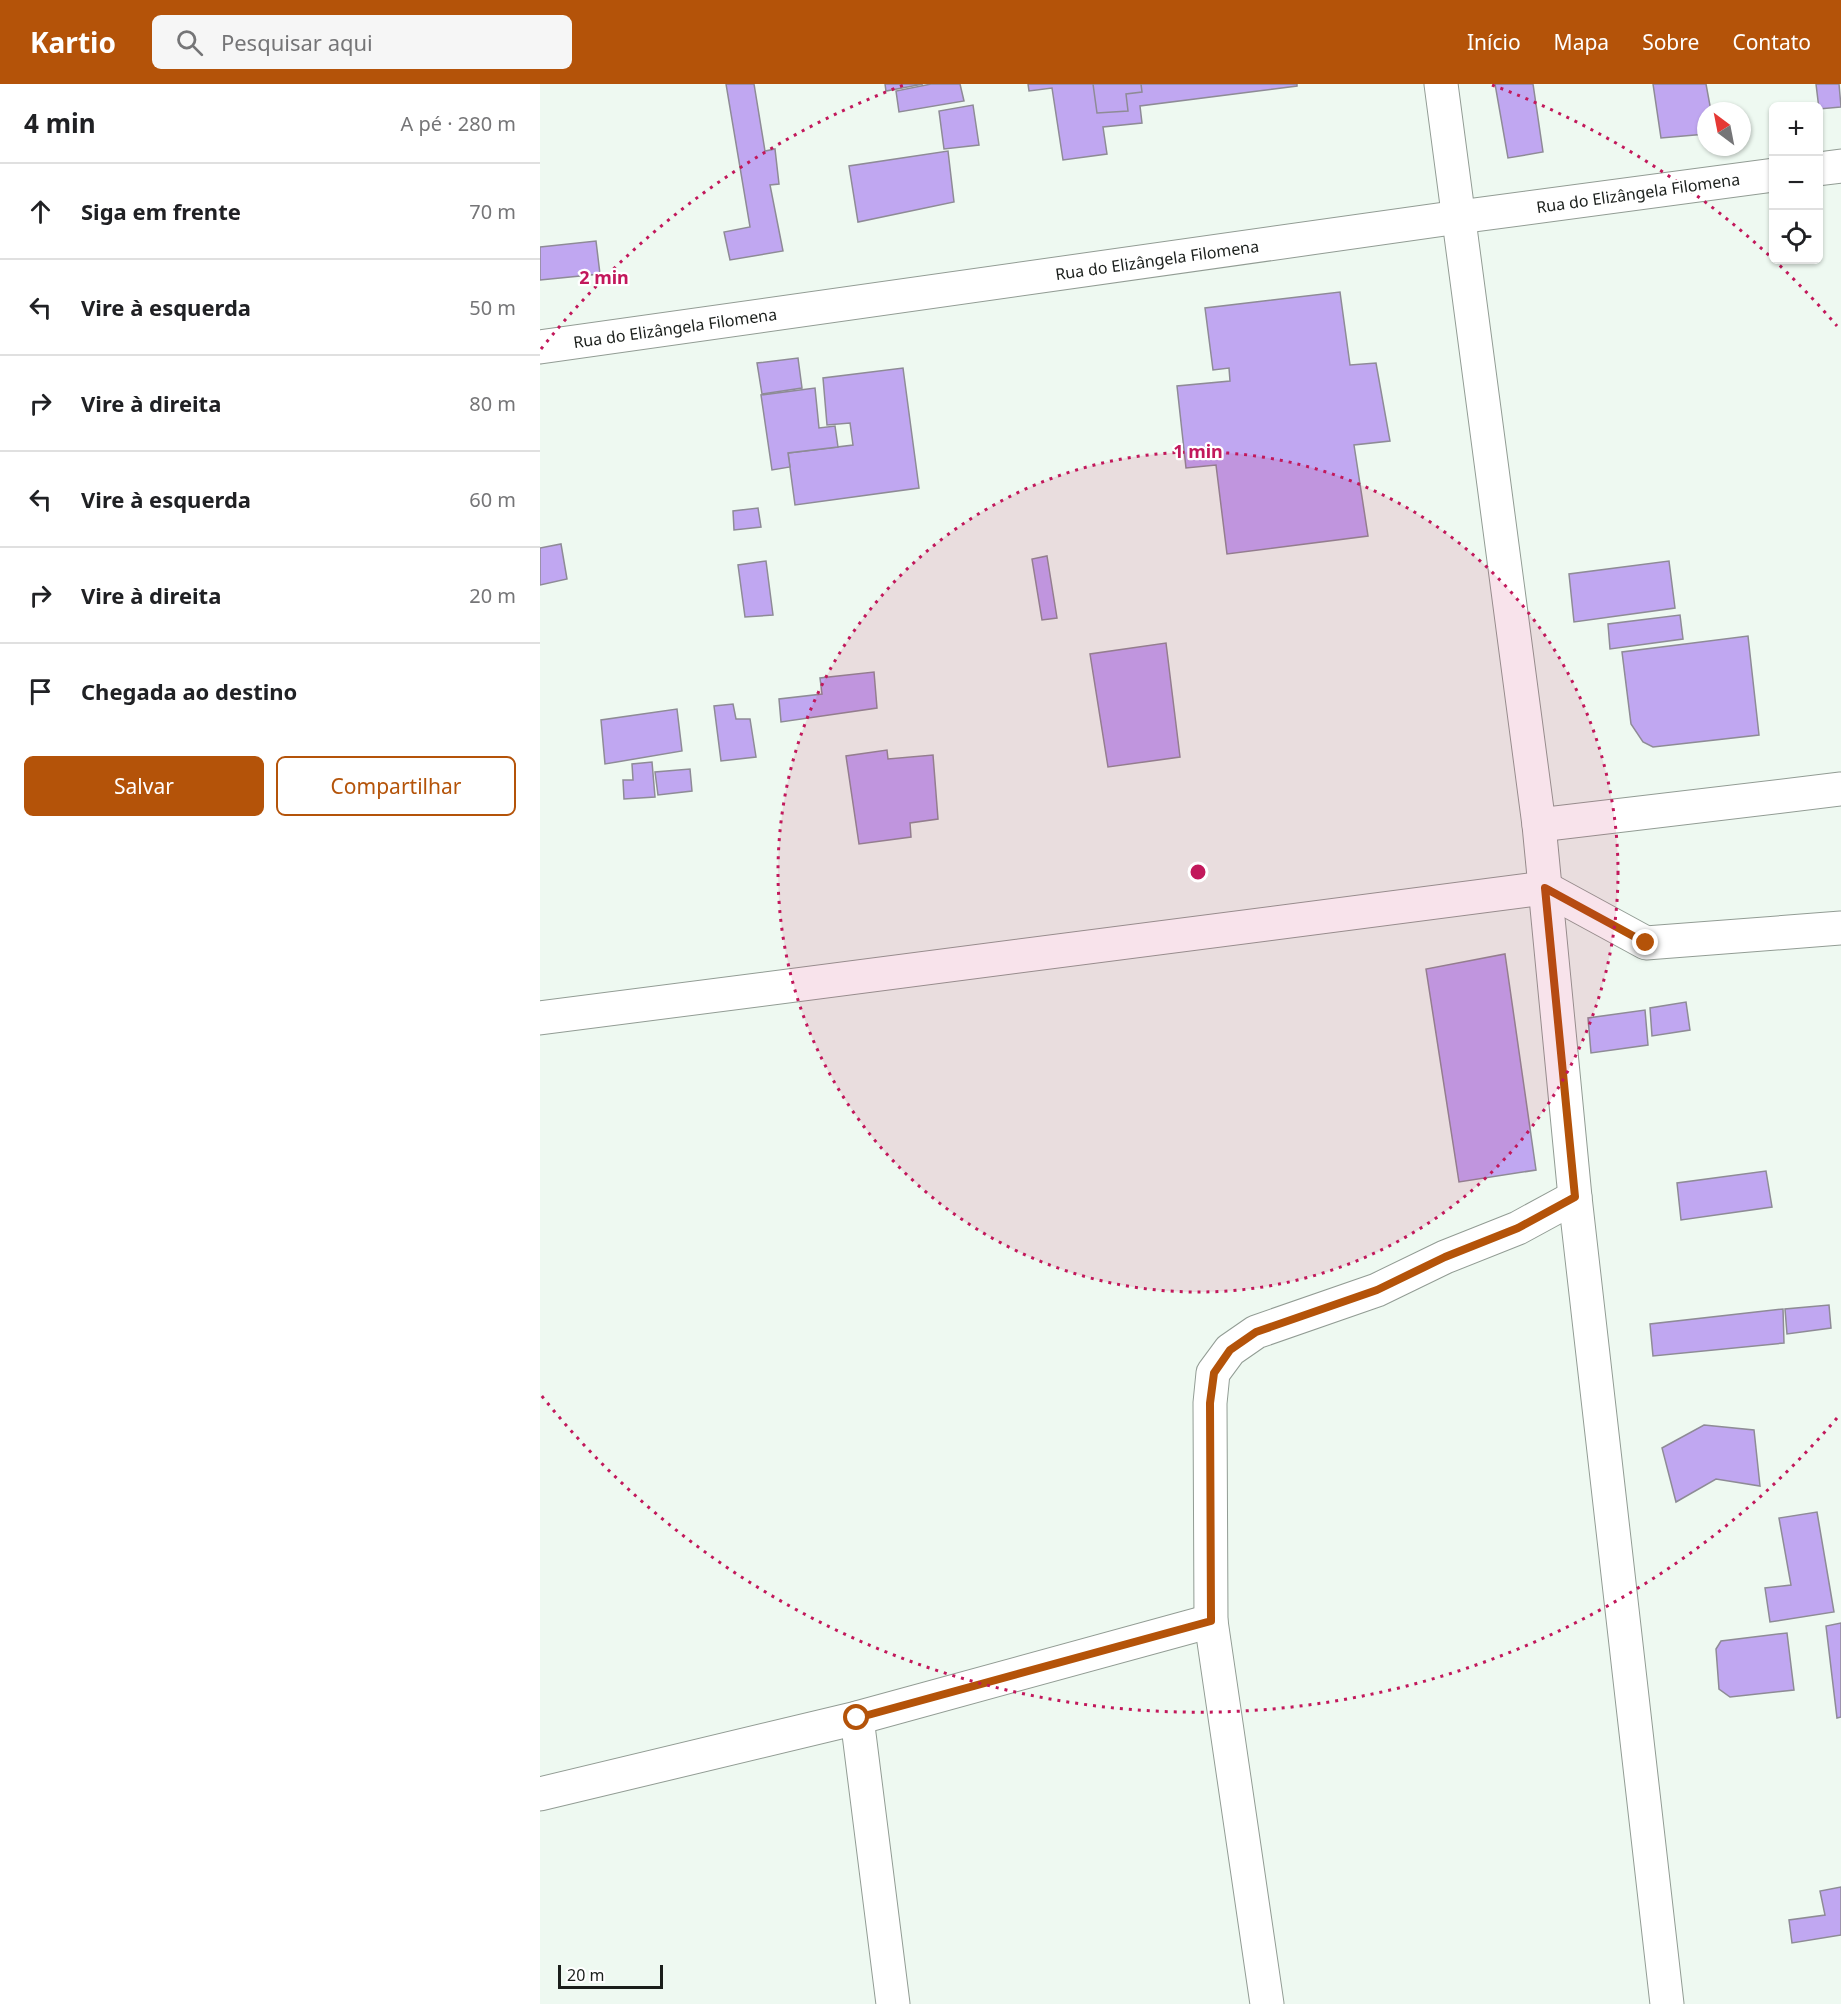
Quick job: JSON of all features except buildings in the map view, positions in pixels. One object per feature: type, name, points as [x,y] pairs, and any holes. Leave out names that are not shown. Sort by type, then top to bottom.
[{"type":"street","points":[[1441,84],[1539,825],[1575,1197],[1667,2004]]},
{"type":"street","points":[[1823,168],[1841,166]]},
{"type":"street","name":"Rua do Elizângela Filomena","points":[[540,347],[1769,176]]},
{"type":"street","points":[[1539,825],[1841,789]]},
{"type":"street","points":[[540,1018],[1545,888],[1646,943],[1841,928]]},
{"type":"street","points":[[1267,2004],[1211,1621],[1210,1403],[1214,1373],[1230,1350],[1256,1332],[1377,1290],[1445,1257],[1518,1228],[1575,1197]]},
{"type":"street","points":[[540,1794],[857,1718],[1211,1621]]},
{"type":"street","points":[[857,1718],[892,2004]]},
{"type":"route","points":[[857,1718],[1211,1621],[1210,1403],[1214,1373],[1230,1350],[1256,1332],[1377,1290],[1445,1257],[1518,1228],[1575,1197],[1545,888],[1646,943]]}]
